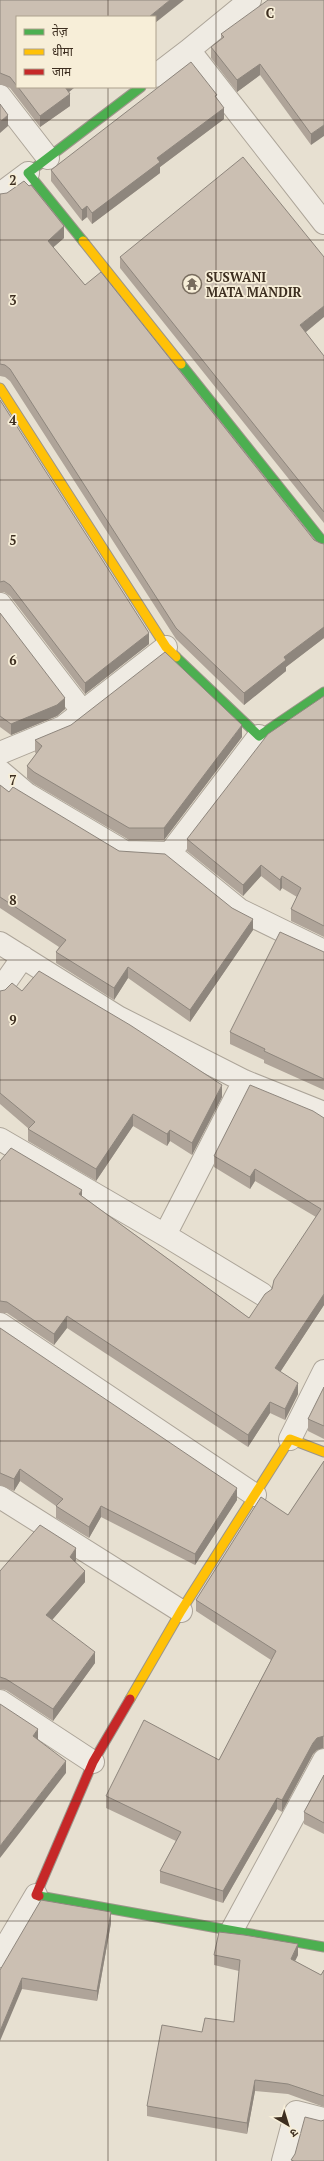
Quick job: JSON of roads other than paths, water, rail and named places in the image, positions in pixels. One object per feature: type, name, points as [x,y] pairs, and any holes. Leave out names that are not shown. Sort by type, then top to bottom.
[{"type":"street","points":[[156,75],[190,50],[250,0]]},
{"type":"street","points":[[190,50],[324,223]]},
{"type":"street","points":[[0,194],[140,88]]},
{"type":"street","points":[[0,96],[48,158]]},
{"type":"street","points":[[28,173],[324,543]]},
{"type":"street","points":[[0,388],[13,406],[166,647],[259,736]]},
{"type":"street","points":[[0,604],[83,712]]},
{"type":"street","points":[[0,753],[63,728],[166,647]]},
{"type":"street","points":[[170,853],[259,736],[324,692]]},
{"type":"street","points":[[0,771],[27,794],[125,852],[170,853],[240,910],[324,951]]},
{"type":"street","points":[[0,943],[118,1018],[244,1081],[324,1112]]},
{"type":"street","points":[[0,990],[23,957]]},
{"type":"street","points":[[165,1235],[244,1081]]},
{"type":"street","points":[[0,1140],[165,1235],[262,1294]]},
{"type":"street","points":[[0,1324],[255,1495]]},
{"type":"street","points":[[0,1956],[36,1895],[93,1762],[181,1611],[290,1439],[324,1371]]},
{"type":"street","points":[[290,1439],[324,1452]]},
{"type":"street","points":[[0,1497],[181,1611]]},
{"type":"street","points":[[0,1701],[93,1762]]},
{"type":"street","points":[[232,1930],[324,1760]]},
{"type":"street","points":[[36,1895],[324,1947]]},
{"type":"street","points":[[284,2161],[296,2112],[324,2119]]},
{"type":"place","name":"SUSWANI MATA MANDIR","points":[[192,284]]}]
